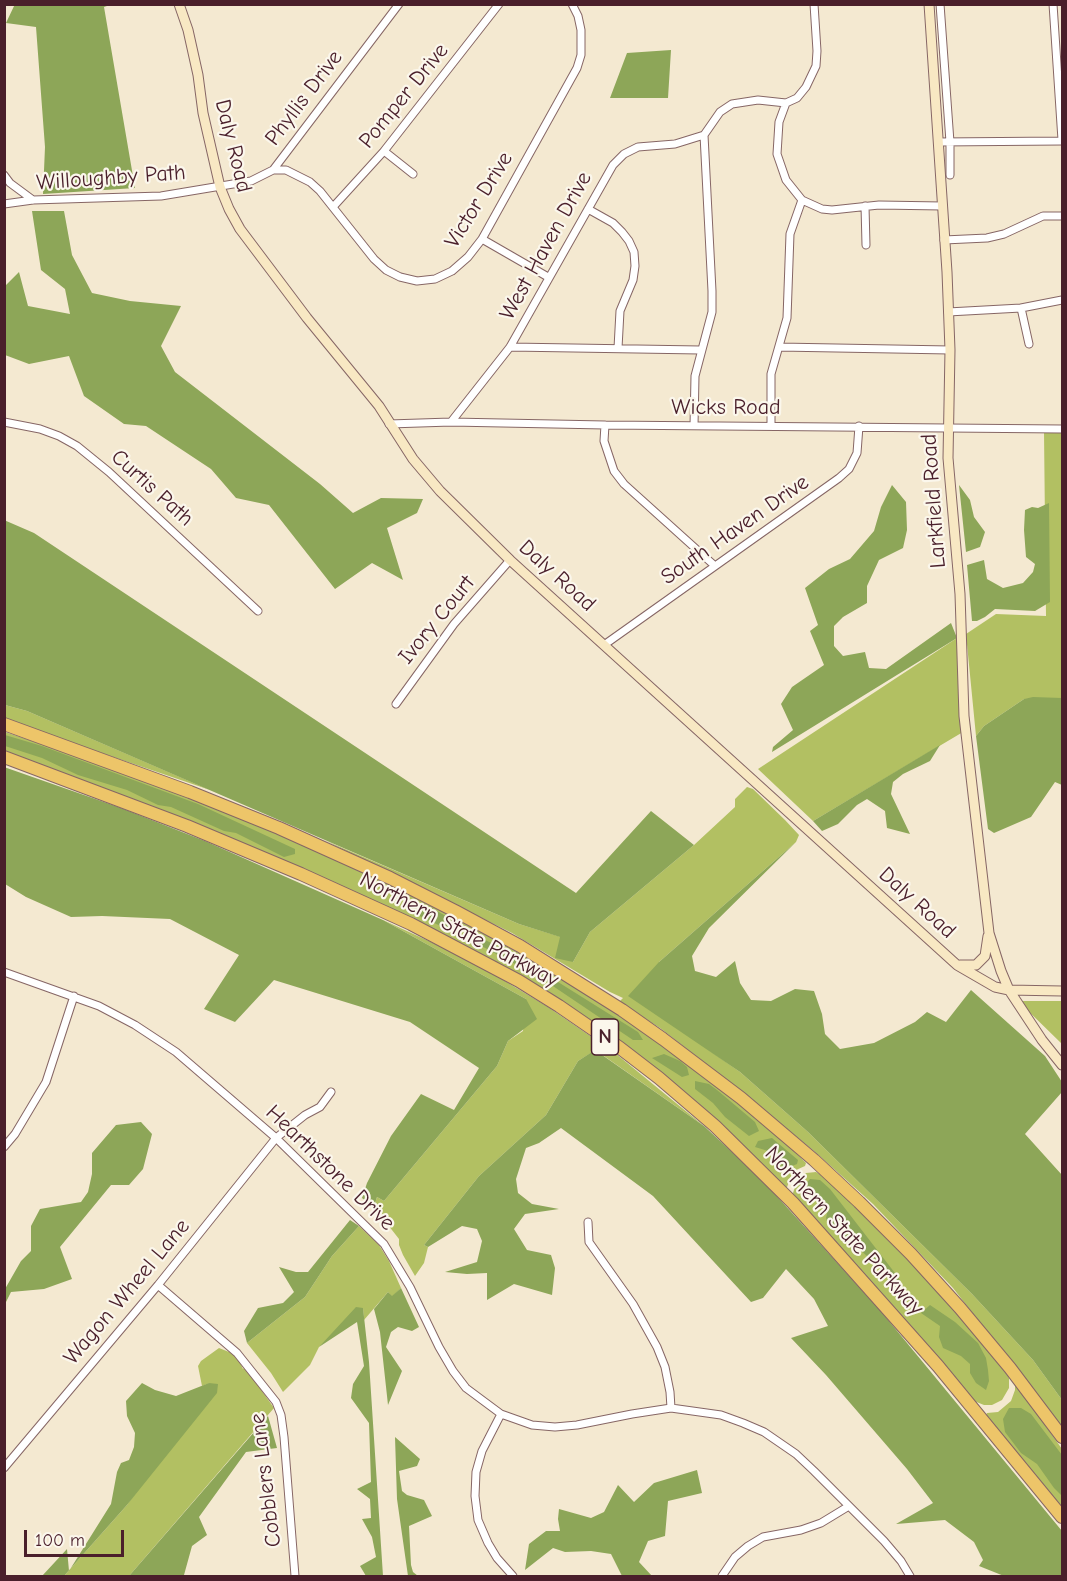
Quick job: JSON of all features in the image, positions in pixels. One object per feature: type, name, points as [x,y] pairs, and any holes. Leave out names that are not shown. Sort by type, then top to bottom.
[{"type":"highway","name":"Northern State Parkway","points":[[4,724],[190,792],[279,828],[390,878],[510,941],[622,1010],[721,1082],[796,1144],[853,1196],[966,1314],[1062,1437]]},
{"type":"highway","name":"Northern State Parkway","points":[[4,757],[172,820],[369,904],[496,968],[559,1006],[607,1039],[684,1099],[782,1190],[943,1372],[1062,1517]]},
{"type":"street","name":"Daly Road","points":[[179,4],[188,30],[203,113],[220,187],[229,210],[240,229],[307,318],[379,406],[413,459],[440,491],[510,560],[957,965],[995,987],[1010,990],[1062,992]]},
{"type":"street","name":"Phyllis Drive","points":[[220,187],[251,181],[273,170],[399,4]]},
{"type":"street","name":"Pomper Drive","points":[[333,207],[384,151],[499,4]]},
{"type":"street","name":"Victor Drive","points":[[273,170],[286,170],[310,182],[386,270],[417,282],[435,279],[453,271],[482,239],[577,68],[581,55],[581,30],[572,4]]},
{"type":"street","points":[[694,426],[695,376],[711,312],[712,291],[704,135],[720,112],[732,105],[758,100],[786,103],[797,98],[806,87],[816,66],[814,4]]},
{"type":"street","name":"Larkfield Road","points":[[929,4],[950,350],[948,458],[960,594],[964,716],[989,933],[1001,971],[1010,990]]},
{"type":"street","points":[[940,4],[950,142],[950,175]]},
{"type":"street","points":[[939,142],[1062,140],[1053,4]]},
{"type":"street","points":[[786,103],[779,122],[777,154],[786,180],[802,200],[832,210],[865,206],[942,206]]},
{"type":"street","name":"West Haven Drive","points":[[451,422],[510,347],[612,165],[624,154],[638,147],[675,144],[704,135]]},
{"type":"street","points":[[384,151],[413,174]]},
{"type":"street","points":[[4,175],[10,183],[33,200]]},
{"type":"street","name":"Willoughby Path","points":[[4,204],[33,200],[161,196],[220,187]]},
{"type":"street","points":[[771,426],[771,374],[787,318],[790,234],[802,200]]},
{"type":"street","points":[[865,206],[866,245]]},
{"type":"street","points":[[588,209],[613,223],[629,241],[634,252],[633,280],[620,311],[618,348]]},
{"type":"street","points":[[944,240],[987,238],[1004,234],[1043,216],[1062,216]]},
{"type":"street","points":[[482,239],[548,277]]},
{"type":"street","points":[[948,312],[1021,308],[1062,300]]},
{"type":"street","points":[[1021,308],[1029,344]]},
{"type":"street","points":[[510,347],[700,350]]},
{"type":"street","points":[[779,347],[950,350]]},
{"type":"street","name":"Curtis Path","points":[[4,422],[40,429],[77,446],[110,472],[258,611]]},
{"type":"street","name":"Wicks Road","points":[[389,424],[451,422],[1062,429]]},
{"type":"street","points":[[605,425],[607,453],[614,471],[624,484],[715,566]]},
{"type":"street","name":"South Haven Drive","points":[[604,645],[849,469],[857,453],[859,426]]},
{"type":"street","name":"Ivory Court","points":[[396,704],[454,624],[510,560]]},
{"type":"street","points":[[957,965],[976,965],[985,956],[989,933]]},
{"type":"street","name":"Hearthstone Drive","points":[[4,972],[99,1006],[135,1025],[176,1052],[276,1138],[384,1244],[410,1287],[453,1371],[466,1388],[501,1414],[532,1425],[555,1427],[671,1408],[721,1415],[764,1432],[796,1454],[849,1506],[901,1561],[910,1576]]},
{"type":"street","points":[[1010,990],[1042,1040],[1062,1065]]},
{"type":"street","points":[[4,1147],[15,1134],[46,1082],[74,996]]},
{"type":"street","name":"Wagon Wheel Lane","points":[[4,1468],[158,1285],[276,1138],[305,1115],[320,1107],[331,1092]]},
{"type":"street","points":[[588,1222],[589,1242],[633,1304],[657,1347],[665,1367],[671,1408]]},
{"type":"street","name":"Cobblers Lane","points":[[158,1285],[237,1353],[276,1402],[281,1415],[284,1437],[295,1576]]},
{"type":"street","points":[[501,1414],[482,1451],[476,1472],[475,1496],[478,1520],[488,1543],[497,1558],[513,1576]]},
{"type":"street","points":[[722,1576],[735,1557],[762,1537],[801,1530],[821,1523],[849,1506]]},
{"type":"green space","points":[[15,4],[110,5],[104,7],[135,188],[43,194],[45,147],[36,27],[6,23]]},
{"type":"green space","points":[[671,50],[668,98],[610,98],[627,53]]},
{"type":"green space","points":[[32,211],[64,211],[72,255],[92,293],[130,301],[181,306],[161,346],[175,372],[320,484],[353,513],[381,498],[423,499],[417,513],[387,528],[403,580],[372,563],[335,589],[269,505],[236,498],[211,469],[146,426],[124,424],[84,396],[69,356],[29,364],[5,355],[5,286],[19,272],[28,306],[70,314],[65,289],[41,270]]},
{"type":"green space","points":[[1044,432],[1062,433],[1062,698],[1024,699],[984,726],[976,736],[966,634],[996,614],[1046,616]]},
{"type":"green space","points":[[892,485],[906,502],[907,530],[903,548],[879,560],[867,586],[867,603],[843,617],[834,626],[834,646],[843,656],[865,652],[869,668],[886,669],[951,623],[957,638],[772,752],[773,747],[793,730],[781,704],[792,687],[824,665],[810,631],[818,625],[805,588],[829,569],[850,559],[874,531],[881,507]]},
{"type":"green space","points":[[959,485],[970,500],[974,517],[985,532],[980,547],[966,552]]},
{"type":"green space","points":[[1049,503],[1050,602],[1035,611],[995,609],[985,617],[972,621],[967,565],[984,560],[987,579],[1003,588],[1023,583],[1033,572],[1035,564],[1026,557],[1025,510]]},
{"type":"green space","points":[[4,520],[34,533],[576,893],[651,811],[694,845],[590,932],[573,962],[555,958],[560,937],[519,924],[27,711],[5,705]]},
{"type":"green space","points":[[957,638],[963,732],[813,821],[758,769]]},
{"type":"green space","points":[[1062,698],[1062,785],[1055,782],[1031,817],[994,833],[988,829],[976,736],[984,726],[1024,699]]},
{"type":"green space","points":[[5,705],[27,711],[210,790],[5,720]]},
{"type":"green space","points":[[5,732],[178,794],[296,841],[400,890],[483,933],[545,968],[648,1034],[700,1072],[784,1141],[806,1163],[805,1166],[796,1170],[791,1176],[786,1190],[677,1088],[441,934],[5,754]]},
{"type":"green space","points":[[5,735],[42,746],[198,804],[295,849],[295,854],[284,857],[236,833],[224,831],[171,807],[158,805],[127,790],[78,775],[42,758],[5,746]]},
{"type":"green space","points":[[940,745],[930,761],[903,774],[893,782],[891,794],[910,834],[887,828],[885,811],[867,799],[857,805],[838,824],[822,831],[813,821]]},
{"type":"green space","points":[[4,767],[121,808],[205,841],[383,920],[526,999],[537,1019],[508,1041],[497,1066],[384,1201],[377,1197],[374,1207],[362,1198],[367,1183],[391,1136],[421,1094],[454,1110],[479,1068],[410,1022],[274,980],[235,1022],[204,1009],[239,955],[170,919],[71,917],[26,897],[5,884]]},
{"type":"green space","points":[[747,787],[753,789],[799,835],[796,842],[659,962],[706,1048],[740,1072],[808,1132],[972,1294],[1033,1360],[1062,1400],[1062,1428],[953,1288],[873,1204],[814,1151],[741,1091],[660,1028],[619,1002],[623,998],[512,933],[324,840],[519,924],[561,937],[573,962],[590,932],[694,845],[735,807],[735,799]]},
{"type":"green space","points":[[796,842],[709,928],[692,956],[695,971],[716,977],[735,961],[740,983],[751,1000],[771,1001],[795,989],[814,991],[822,1014],[825,1034],[840,1049],[874,1043],[915,1022],[927,1012],[946,1022],[971,990],[1045,1056],[1062,1082],[1062,1092],[1025,1134],[1062,1175],[1062,1400],[1033,1360],[972,1294],[808,1132],[740,1072],[628,996],[659,962]]},
{"type":"green space","points":[[417,903],[430,907],[463,926],[461,930],[454,932],[421,917],[415,910]]},
{"type":"green space","points":[[383,920],[470,960],[548,1007],[615,1053],[704,1126],[594,1049],[578,1061],[546,1115],[479,1176],[424,1245],[428,1247],[424,1263],[415,1276],[403,1255],[399,1239],[374,1207],[377,1197],[384,1201],[497,1066],[508,1041],[523,1031],[526,999]]},
{"type":"green space","points":[[475,937],[510,952],[638,1032],[643,1040],[633,1040],[541,978],[474,942]]},
{"type":"green space","points":[[1018,1001],[1062,1001],[1062,1044]]},
{"type":"green space","points":[[595,1050],[704,1126],[764,1182],[879,1309],[1062,1531],[1062,1576],[1004,1576],[979,1566],[983,1560],[974,1542],[945,1520],[896,1524],[933,1503],[907,1469],[791,1338],[828,1326],[814,1299],[786,1269],[763,1298],[751,1302],[653,1196],[561,1128],[539,1143],[526,1148],[516,1179],[518,1193],[532,1204],[559,1209],[525,1214],[514,1229],[527,1250],[551,1255],[555,1268],[552,1295],[514,1284],[487,1300],[487,1273],[445,1272],[477,1262],[482,1241],[477,1229],[462,1226],[428,1247],[424,1245],[479,1176],[546,1115],[578,1061]]},
{"type":"green space","points":[[664,1054],[680,1061],[687,1067],[689,1075],[682,1077],[652,1058]]},
{"type":"green space","points":[[695,1081],[709,1084],[717,1090],[755,1122],[759,1131],[749,1136],[695,1089]]},
{"type":"green space","points":[[141,1122],[152,1134],[143,1169],[129,1185],[111,1185],[60,1247],[72,1279],[44,1289],[11,1292],[5,1304],[5,1289],[21,1261],[31,1251],[31,1226],[40,1209],[81,1202],[88,1192],[92,1174],[92,1153],[116,1125]]},
{"type":"green space","points":[[772,1138],[798,1160],[797,1164],[784,1169],[768,1151],[755,1147],[758,1141]]},
{"type":"green space","points":[[816,1172],[829,1180],[927,1278],[1004,1370],[1009,1378],[1009,1388],[1002,1400],[992,1405],[974,1401],[794,1198],[793,1193],[798,1178],[806,1173]]},
{"type":"green space","points":[[810,1179],[820,1180],[830,1189],[901,1282],[898,1284],[857,1247],[853,1239],[841,1235],[828,1224],[823,1204],[817,1197],[806,1191],[804,1186]]},
{"type":"green space","points":[[350,1220],[359,1226],[332,1256],[305,1297],[247,1343],[244,1331],[258,1308],[283,1303],[294,1292],[279,1267],[296,1272],[308,1272]]},
{"type":"green space","points":[[359,1226],[379,1245],[401,1288],[392,1297],[388,1292],[364,1320],[363,1308],[319,1347],[310,1365],[283,1392],[247,1343],[305,1297],[332,1256]]},
{"type":"green space","points":[[401,1288],[419,1327],[412,1331],[398,1327],[391,1332],[386,1347],[402,1371],[388,1405],[380,1332],[374,1309],[388,1292],[392,1296]]},
{"type":"green space","points":[[930,1305],[955,1322],[978,1343],[986,1358],[989,1381],[986,1390],[976,1383],[970,1373],[970,1364],[961,1356],[943,1348],[939,1337],[940,1326],[921,1313]]},
{"type":"green space","points":[[356,1307],[363,1308],[369,1362],[383,1576],[366,1576],[360,1566],[376,1557],[372,1537],[362,1519],[371,1518],[370,1499],[357,1489],[371,1482],[369,1423],[351,1398],[353,1384],[364,1366],[357,1322],[319,1347]]},
{"type":"green space","points":[[219,1348],[238,1358],[243,1369],[245,1367],[274,1408],[129,1576],[64,1576],[127,1505],[210,1383],[202,1386],[198,1366],[201,1361]]},
{"type":"green space","points":[[142,1383],[155,1390],[176,1396],[209,1383],[218,1384],[217,1393],[127,1505],[70,1569],[111,1504],[117,1472],[121,1463],[129,1460],[134,1447],[135,1433],[127,1416],[126,1401]]},
{"type":"green space","points":[[1015,1383],[1062,1449],[1062,1510],[986,1415],[998,1412],[1011,1401]]},
{"type":"green space","points":[[1009,1408],[1021,1408],[1031,1414],[1062,1455],[1062,1496],[1037,1464],[1021,1453],[1005,1432],[1003,1419]]},
{"type":"green space","points":[[268,1416],[277,1448],[246,1452],[199,1517],[207,1535],[192,1546],[184,1575],[129,1576]]},
{"type":"green space","points":[[395,1437],[420,1459],[417,1466],[399,1471],[402,1491],[407,1495],[424,1500],[432,1516],[409,1526],[411,1565],[413,1572],[418,1576],[408,1576],[397,1499]]},
{"type":"green space","points":[[697,1470],[702,1493],[668,1501],[665,1536],[648,1541],[639,1562],[652,1576],[622,1576],[611,1554],[591,1551],[565,1552],[553,1548],[525,1570],[529,1544],[546,1531],[560,1531],[559,1509],[591,1518],[604,1512],[618,1485],[634,1502],[654,1483]]},
{"type":"green space","points":[[67,1549],[69,1570],[64,1576],[42,1576]]}]
